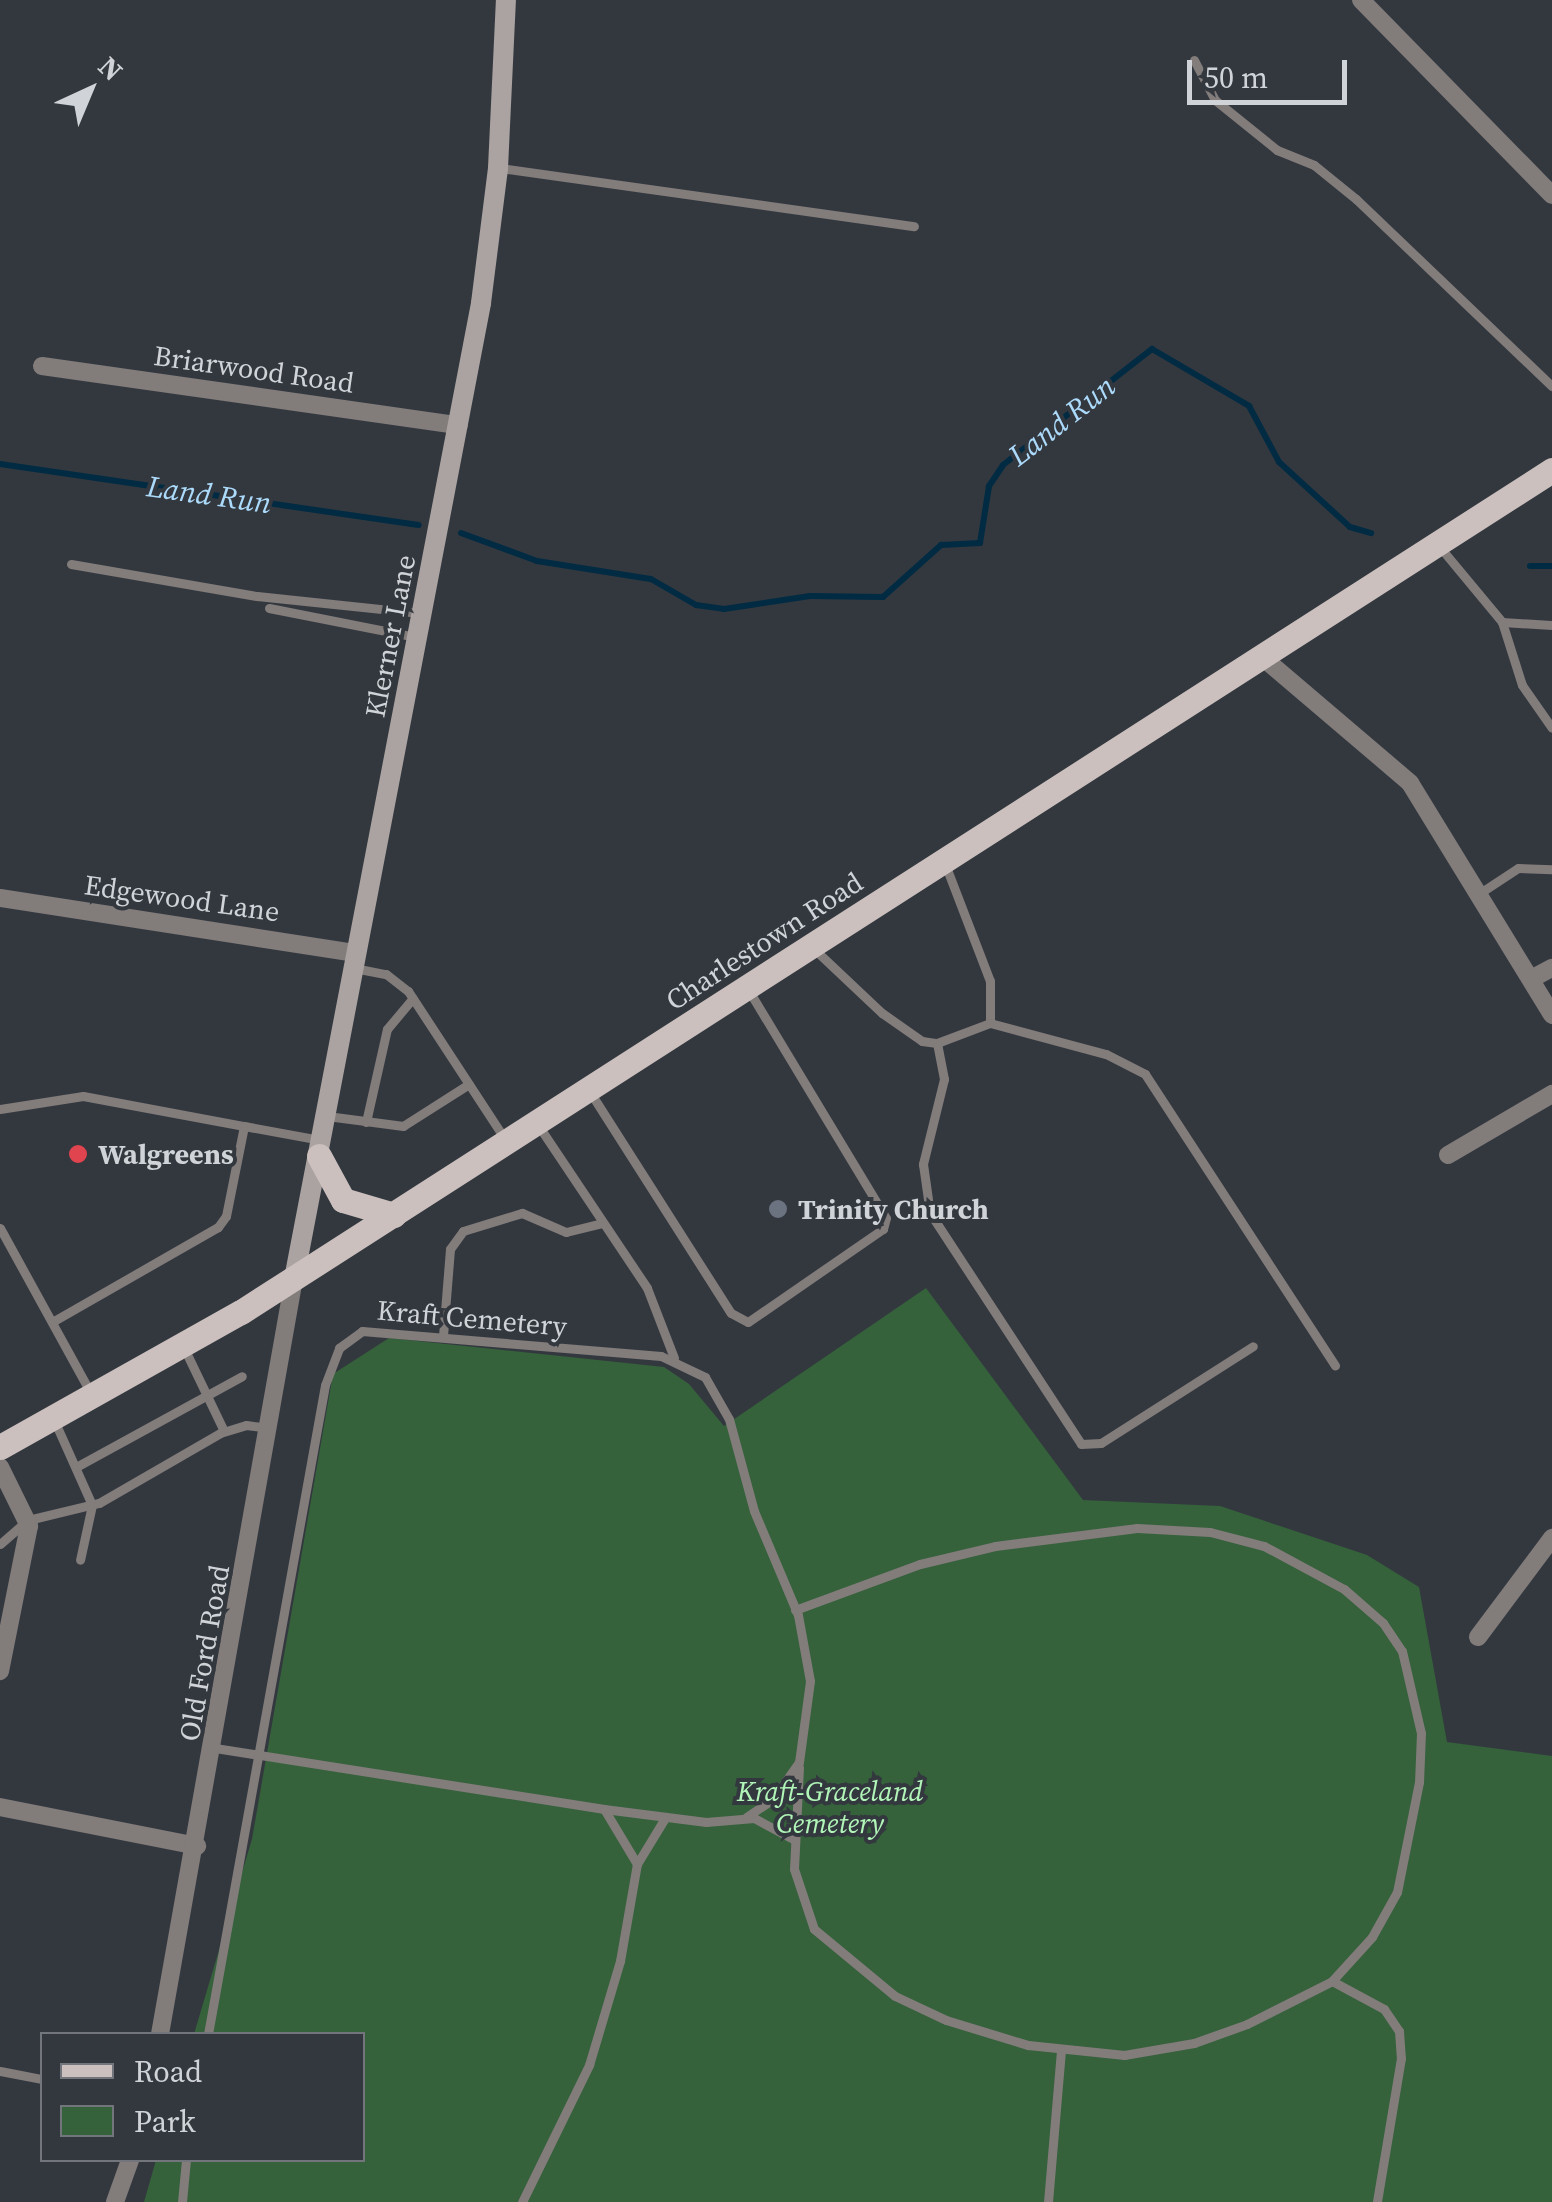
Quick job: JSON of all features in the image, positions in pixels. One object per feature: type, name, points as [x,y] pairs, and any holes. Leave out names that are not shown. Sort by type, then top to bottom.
[{"type":"main road","name":"Charlestown Road","points":[[0,1448],[294,1279],[1552,470]]},
{"type":"main road","points":[[321,1148],[343,1200],[394,1214]]},
{"type":"street","name":"Klerner Lane","points":[[294,1279],[459,426],[498,168],[506,0]]},
{"type":"street","points":[[1361,0],[1552,195]]},
{"type":"street","name":"Briarwood Road","points":[[42,366],[459,426]]},
{"type":"street","points":[[1261,656],[1397,768],[1480,892],[1552,1015]]},
{"type":"street","name":"Edgewood Lane","points":[[0,898],[355,961]]},
{"type":"street","points":[[1531,979],[1552,968]]},
{"type":"street","points":[[1448,1154],[1552,1094]]},
{"type":"street","name":"Old Ford Road","points":[[160,2032],[272,1428],[294,1279]]},
{"type":"street","points":[[0,1467],[28,1520],[0,1671]]},
{"type":"street","points":[[1478,1637],[1552,1538]]},
{"type":"street","points":[[0,1807],[197,1846]]},
{"type":"street","points":[[115,2202],[129,2162]]},
{"type":"lane","points":[[1194,60],[1215,100],[1277,150],[1314,164],[1356,199],[1552,386]]},
{"type":"lane","points":[[498,168],[914,226]]},
{"type":"lane","points":[[1439,546],[1502,622],[1522,685],[1552,728]]},
{"type":"lane","points":[[72,564],[258,596],[423,613]]},
{"type":"lane","points":[[268,608],[418,638]]},
{"type":"lane","points":[[1502,622],[1552,625]]},
{"type":"lane","points":[[944,861],[990,981],[990,1023]]},
{"type":"lane","points":[[1480,892],[1518,868],[1552,869]]},
{"type":"lane","points":[[811,946],[882,1014],[937,1043],[990,1023],[1106,1054],[1145,1074],[1335,1366]]},
{"type":"lane","points":[[355,961],[398,980],[507,1142]]},
{"type":"lane","points":[[588,1090],[731,1313],[743,1322],[764,1312],[883,1228],[886,1218],[747,988]]},
{"type":"lane","points":[[366,1122],[387,1028],[413,998]]},
{"type":"lane","points":[[937,1043],[944,1079],[923,1164],[930,1213],[1081,1444],[1102,1443],[1253,1346]]},
{"type":"lane","points":[[327,1116],[410,1124],[469,1084]]},
{"type":"lane","points":[[0,1109],[31,1099],[83,1096],[244,1126],[321,1148]]},
{"type":"lane","points":[[537,1123],[647,1288],[674,1358],[705,1377],[720,1397],[754,1511],[795,1610],[810,1681],[793,1839],[806,1914],[823,1943],[851,1966],[946,2020],[1060,2050],[1124,2054],[1194,2043],[1332,1981],[1372,1938],[1397,1892],[1419,1782],[1421,1733],[1402,1651],[1344,1589],[1264,1546],[1210,1532],[1137,1528],[976,1550],[795,1610]]},
{"type":"lane","points":[[52,1322],[222,1224],[244,1126]]},
{"type":"lane","points":[[443,1336],[450,1249],[463,1231],[522,1213],[566,1232],[603,1222]]},
{"type":"lane","points":[[0,1228],[92,1396]]},
{"type":"lane","name":"Kraft Cemetery","points":[[208,2032],[332,1360],[362,1331],[674,1358]]},
{"type":"lane","points":[[182,1345],[224,1432]]},
{"type":"lane","points":[[76,1468],[242,1376]]},
{"type":"lane","points":[[53,1418],[92,1505],[80,1560]]},
{"type":"lane","points":[[0,1544],[28,1520],[92,1505],[224,1432],[272,1428]]},
{"type":"lane","points":[[186,1438],[192,1449]]},
{"type":"lane","points":[[161,1453],[166,1464]]},
{"type":"lane","points":[[137,1466],[143,1478]]},
{"type":"lane","points":[[215,1748],[665,1818],[718,1822],[746,1816],[772,1798],[799,1762]]},
{"type":"lane","points":[[604,1808],[638,1864]]},
{"type":"lane","points":[[746,1816],[793,1839]]},
{"type":"lane","points":[[522,2202],[590,2065],[638,1864],[665,1818]]},
{"type":"lane","points":[[1332,1981],[1384,2010],[1399,2032],[1390,2140],[1377,2202]]},
{"type":"lane","points":[[1048,2202],[1060,2050]]},
{"type":"lane","points":[[0,2071],[40,2080]]},
{"type":"lane","points":[[182,2202],[186,2162]]},
{"type":"green space","name":"Kraft-Graceland Cemetery","points":[[926,1288],[1083,1500],[1220,1506],[1367,1555],[1419,1587],[1447,1742],[1552,1756],[1552,2202],[144,2202],[155,2162],[365,2162],[365,2032],[195,2032],[252,1839],[333,1374],[389,1338],[664,1367],[689,1384],[724,1426]]},
{"type":"waterway","name":"Land Run","points":[[461,533],[537,561],[651,579],[696,605],[724,609],[810,596],[883,597],[941,545],[980,543],[989,486],[1003,465],[1152,349],[1249,406],[1279,462],[1350,527],[1371,533]]},
{"type":"waterway","name":"Land Run","points":[[0,464],[419,525]]},
{"type":"waterway","name":"Land Run","points":[[1530,566],[1552,566]]},
{"type":"place","name":"Walgreens","points":[[78,1154]]},
{"type":"place","name":"Trinity Church","points":[[778,1209]]}]
